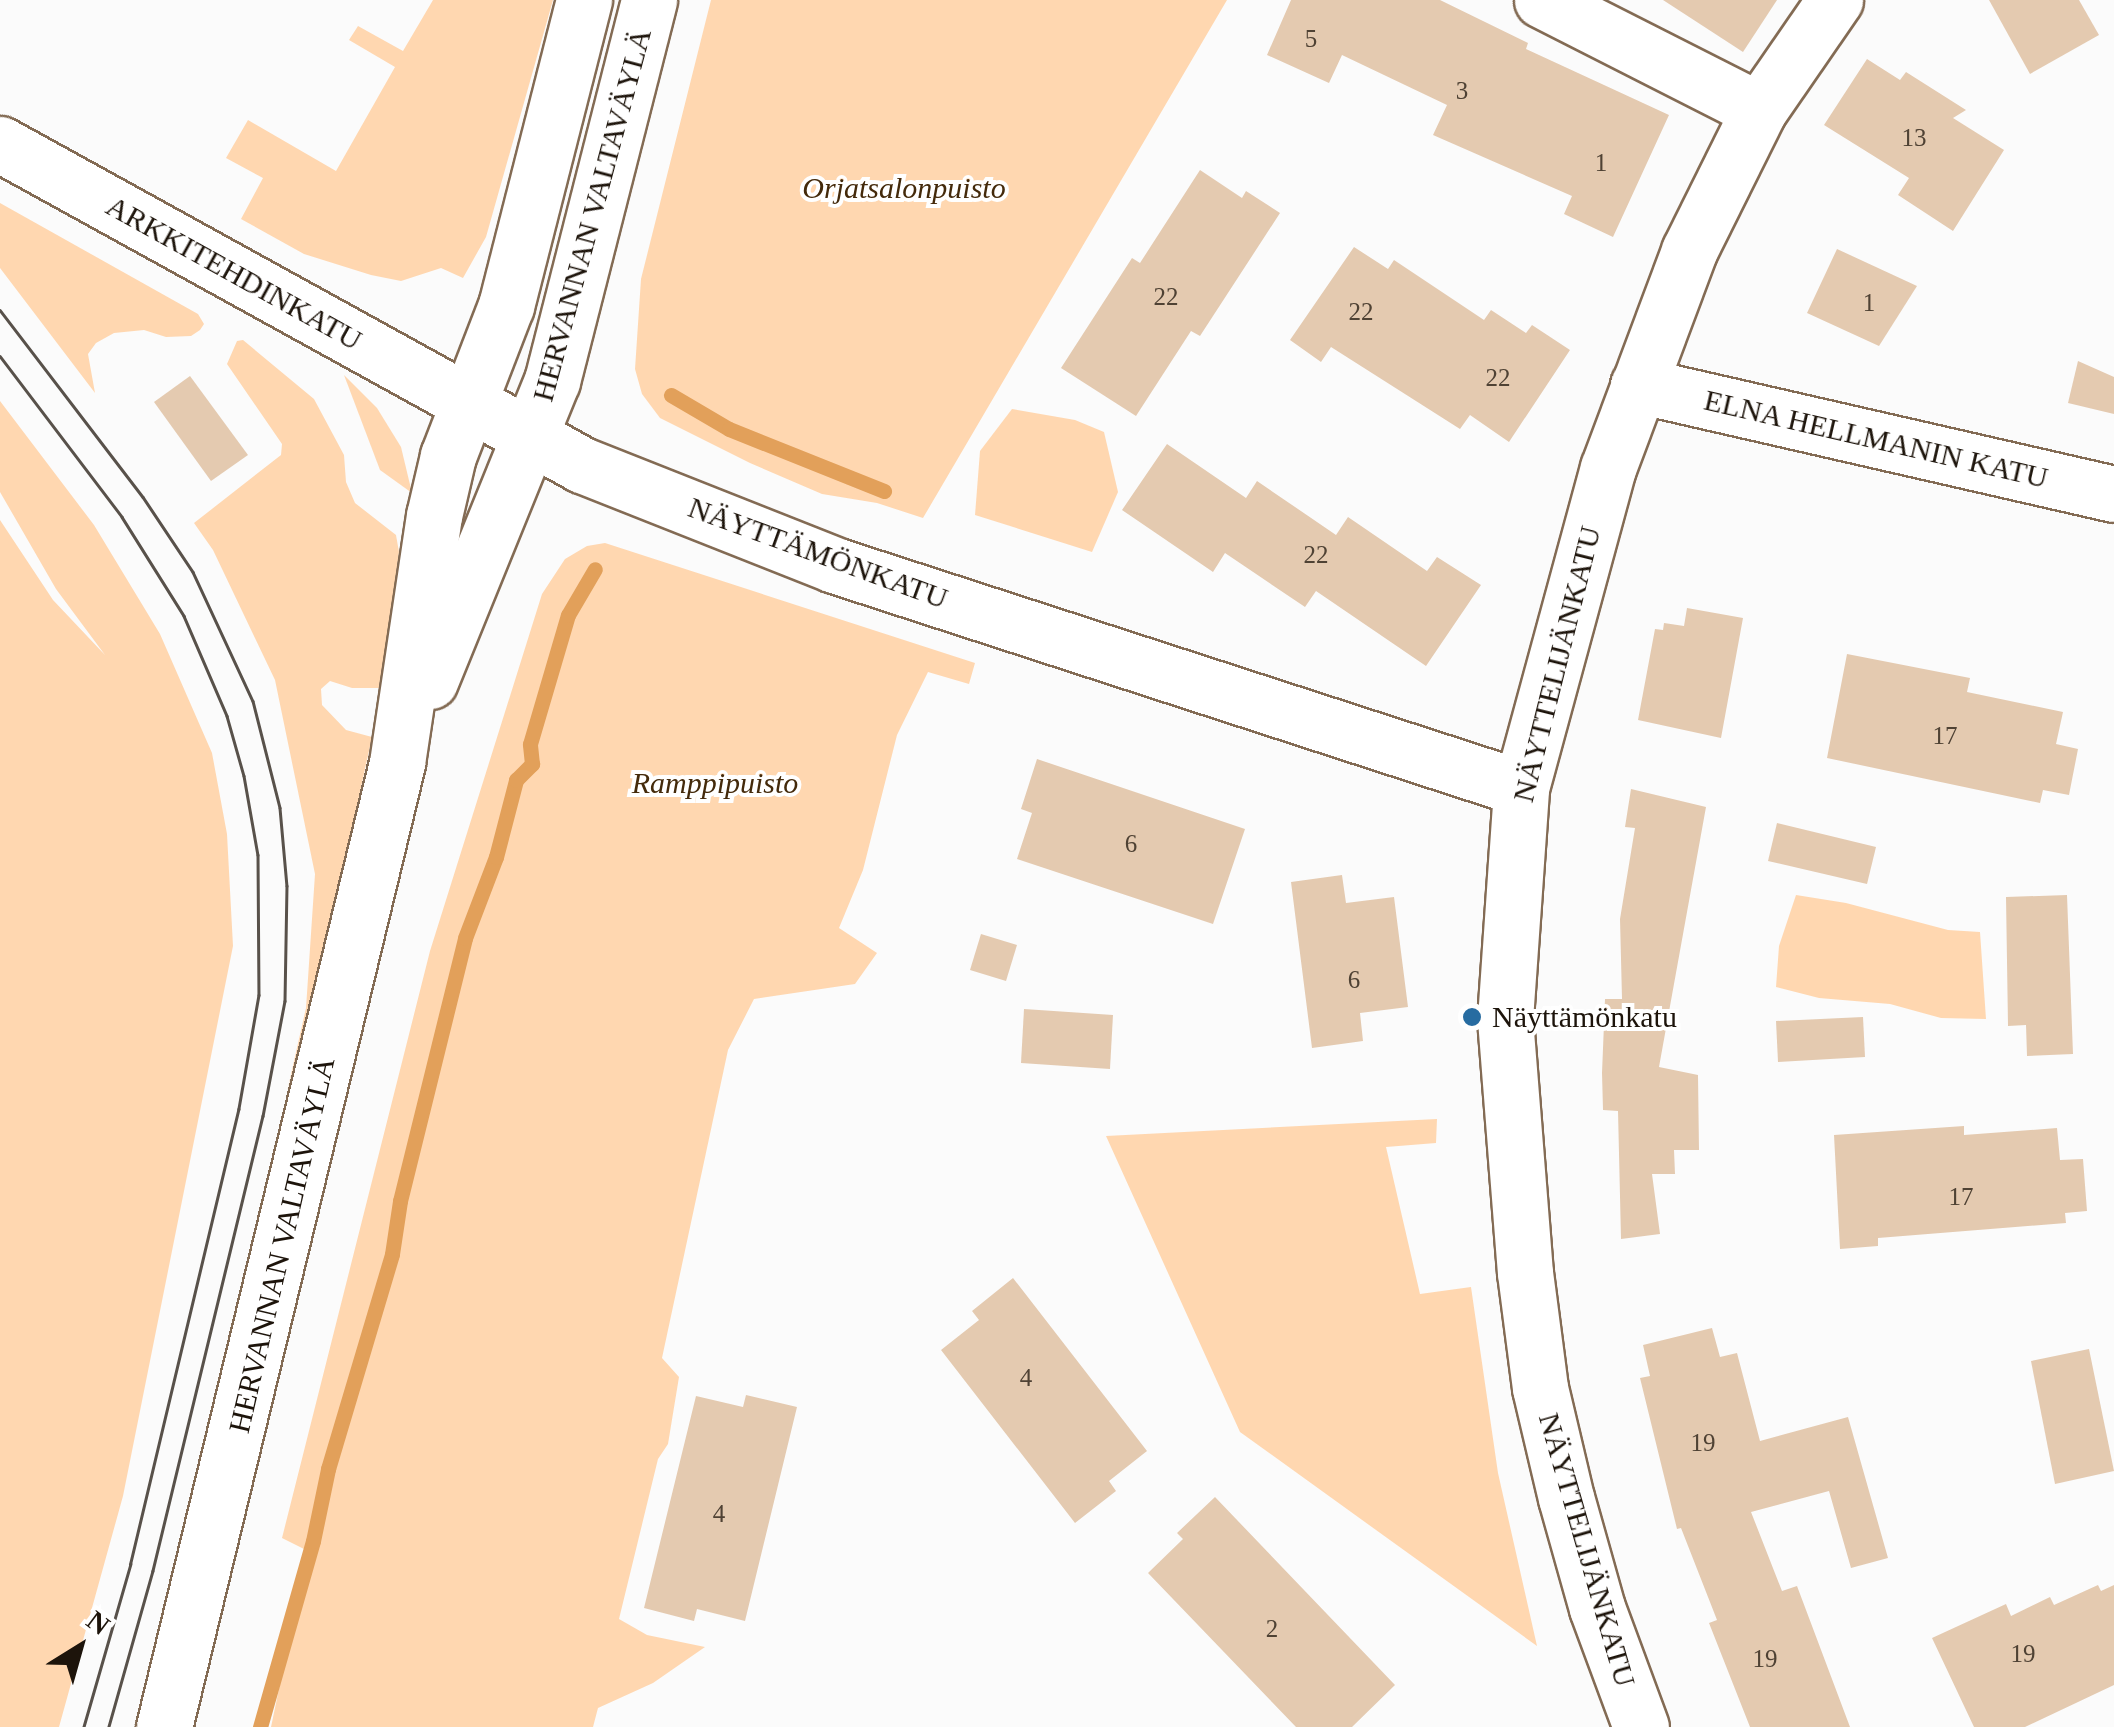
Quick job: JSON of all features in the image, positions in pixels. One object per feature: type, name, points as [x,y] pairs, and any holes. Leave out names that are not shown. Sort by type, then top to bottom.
[{"type":"street","name":"HERVANNAN VALTAVÄYLÄ","points":[[164,1727],[397,763],[434,516],[448,456],[506,306],[584,0]]},
{"type":"street","name":"HERVANNAN VALTAVÄYLÄ","points":[[397,763],[552,382],[648,0]]},
{"type":"street","points":[[1542,0],[1759,110]]},
{"type":"street","name":"NÄYTTELIJÄNKATU","points":[[1641,1727],[1597,1608],[1540,1388],[1526,1273],[1505,1019],[1522,788],[1579,565],[1638,384],[1690,250],[1759,110],[1836,0]]},
{"type":"street","name":"ARKKITEHDINKATU","points":[[0,144],[468,403]]},
{"type":"street","name":"ELNA HELLMANIN KATU","points":[[1638,384],[2114,494]]},
{"type":"street","name":"NÄYTTÄMÖNKATU","points":[[468,403],[582,466],[834,565],[1522,788]]},
{"type":"green space","points":[[433,0],[553,0],[486,237],[463,278],[441,268],[401,281],[371,275],[304,254],[241,219],[263,178],[226,158],[248,120],[336,171],[395,67],[349,40],[358,26],[403,51]]},
{"type":"green space","name":"Orjatsalonpuisto","points":[[711,0],[1227,0],[923,518],[877,503],[822,494],[750,463],[660,418],[642,394],[635,369],[641,279]]},
{"type":"green space","points":[[0,203],[198,314],[204,324],[191,336],[166,337],[144,330],[114,333],[96,343],[88,354],[95,393],[0,268]]},
{"type":"green space","points":[[243,340],[314,399],[344,455],[346,482],[355,503],[396,535],[399,552],[381,688],[352,688],[330,681],[321,689],[322,705],[346,730],[372,737],[331,925],[287,1092],[306,1008],[315,874],[275,680],[213,550],[194,523],[281,455],[282,444],[227,364],[237,341]]},
{"type":"green space","points":[[344,375],[377,408],[401,447],[412,493],[380,470]]},
{"type":"green space","points":[[0,401],[94,525],[160,634],[212,753],[227,834],[233,946],[123,1496],[59,1727],[0,1727],[0,520],[53,600],[105,655],[56,589],[0,492]]},
{"type":"green space","points":[[1012,409],[1075,420],[1104,432],[1118,492],[1092,552],[975,515],[980,451]]},
{"type":"green space","name":"Ramppipuisto","points":[[605,543],[975,663],[969,684],[928,672],[897,735],[863,870],[839,928],[877,953],[855,984],[754,999],[728,1050],[662,1358],[679,1377],[668,1444],[658,1459],[619,1619],[647,1635],[705,1647],[653,1683],[598,1708],[593,1727],[271,1727],[308,1551],[282,1538],[430,951],[542,594],[565,559],[587,546]]},
{"type":"green space","points":[[1796,895],[1846,903],[1948,930],[1980,932],[1986,1019],[1941,1018],[1890,1004],[1819,998],[1776,987],[1779,946]]},
{"type":"green space","points":[[1437,1119],[1436,1143],[1386,1147],[1420,1294],[1471,1287],[1498,1473],[1537,1646],[1240,1432],[1106,1136]]},
{"type":"building","points":[[1291,0],[1440,0],[1528,43],[1526,49],[1669,115],[1613,237],[1564,214],[1572,196],[1433,135],[1447,105],[1342,55],[1329,83],[1267,55]]},
{"type":"building","points":[[1663,0],[1777,0],[1743,52]]},
{"type":"building","points":[[1989,0],[2079,0],[2099,35],[2030,74]]},
{"type":"building","points":[[1867,59],[1900,80],[1906,72],[1966,110],[1953,118],[2004,150],[1953,231],[1898,195],[1909,178],[1824,125]]},
{"type":"building","points":[[1200,170],[1242,198],[1246,191],[1280,213],[1200,336],[1191,331],[1136,416],[1061,368],[1132,258],[1140,263]]},
{"type":"building","points":[[1354,247],[1388,269],[1394,260],[1484,320],[1491,310],[1526,333],[1532,325],[1570,350],[1509,442],[1470,415],[1460,429],[1331,347],[1321,362],[1290,340]]},
{"type":"building","points":[[1837,249],[1917,286],[1879,346],[1807,313]]},
{"type":"building","points":[[2078,361],[2114,377],[2114,414],[2068,403]]},
{"type":"building","points":[[190,376],[248,455],[211,481],[154,402]]},
{"type":"building","points":[[1167,444],[1246,498],[1257,481],[1336,535],[1348,517],[1427,571],[1437,557],[1481,585],[1426,666],[1316,591],[1305,607],[1225,553],[1213,572],[1122,510]]},
{"type":"building","points":[[1687,608],[1743,618],[1721,738],[1638,720],[1655,629],[1663,630],[1664,623],[1684,626]]},
{"type":"building","points":[[1847,654],[1970,678],[1967,692],[2063,712],[2056,744],[2078,749],[2069,795],[2043,790],[2040,803],[1827,758]]},
{"type":"building","points":[[1037,759],[1245,829],[1213,924],[1017,859],[1032,813],[1021,809]]},
{"type":"building","points":[[1631,789],[1706,807],[1659,1067],[1698,1075],[1699,1150],[1674,1150],[1675,1174],[1652,1174],[1660,1234],[1621,1239],[1618,1111],[1603,1110],[1602,1073],[1605,999],[1622,999],[1620,919],[1635,828],[1625,827]]},
{"type":"building","points":[[1777,823],[1876,847],[1867,884],[1768,861]]},
{"type":"building","points":[[1342,875],[1346,903],[1394,897],[1408,1007],[1360,1013],[1363,1041],[1312,1048],[1291,882]]},
{"type":"building","points":[[2067,895],[2073,1054],[2027,1056],[2026,1025],[2008,1026],[2006,897]]},
{"type":"building","points":[[981,934],[1017,945],[1006,981],[970,970]]},
{"type":"building","points":[[1024,1009],[1113,1015],[1110,1069],[1021,1063]]},
{"type":"building","points":[[1863,1017],[1865,1057],[1778,1062],[1776,1021]]},
{"type":"building","points":[[1964,1126],[1964,1135],[2057,1128],[2060,1160],[2083,1159],[2087,1211],[2065,1213],[2066,1223],[1878,1238],[1878,1246],[1840,1249],[1834,1135]]},
{"type":"building","points":[[1013,1278],[1147,1451],[1109,1481],[1116,1491],[1075,1523],[941,1350],[979,1320],[972,1311]]},
{"type":"building","points":[[1712,1328],[1720,1357],[1737,1353],[1760,1441],[1848,1417],[1888,1558],[1851,1568],[1829,1491],[1751,1512],[1782,1591],[1797,1586],[1850,1727],[1750,1727],[1709,1623],[1717,1620],[1681,1528],[1677,1529],[1640,1378],[1650,1376],[1643,1345]]},
{"type":"building","points":[[2089,1349],[2114,1471],[2055,1484],[2031,1361]]},
{"type":"building","points":[[746,1395],[797,1407],[745,1621],[697,1609],[694,1621],[644,1608],[696,1396],[743,1407]]},
{"type":"building","points":[[1215,1497],[1395,1685],[1352,1727],[1296,1727],[1148,1573],[1183,1539],[1177,1533]]},
{"type":"building","points":[[2098,1585],[2101,1591],[2114,1585],[2114,1685],[2025,1727],[1974,1727],[1932,1638],[2006,1604],[2011,1616],[2050,1597],[2054,1605]]},
{"type":"waterway","points":[[671,395],[729,429],[884,491]]},
{"type":"waterway","points":[[260,1727],[313,1541],[328,1469],[392,1254],[400,1201],[465,938],[496,857],[516,780],[532,764],[530,744],[568,615],[595,569]]},
{"type":"tram line","points":[[0,310],[143,497],[193,572],[253,701],[280,808],[287,886],[285,1001],[263,1116],[153,1571],[109,1727]]},
{"type":"tram line","points":[[0,356],[122,517],[184,616],[227,716],[244,776],[258,855],[259,995],[239,1109],[131,1564],[84,1727]]},
{"type":"place","name":"Näyttämönkatu","points":[[1472,1017]]}]
